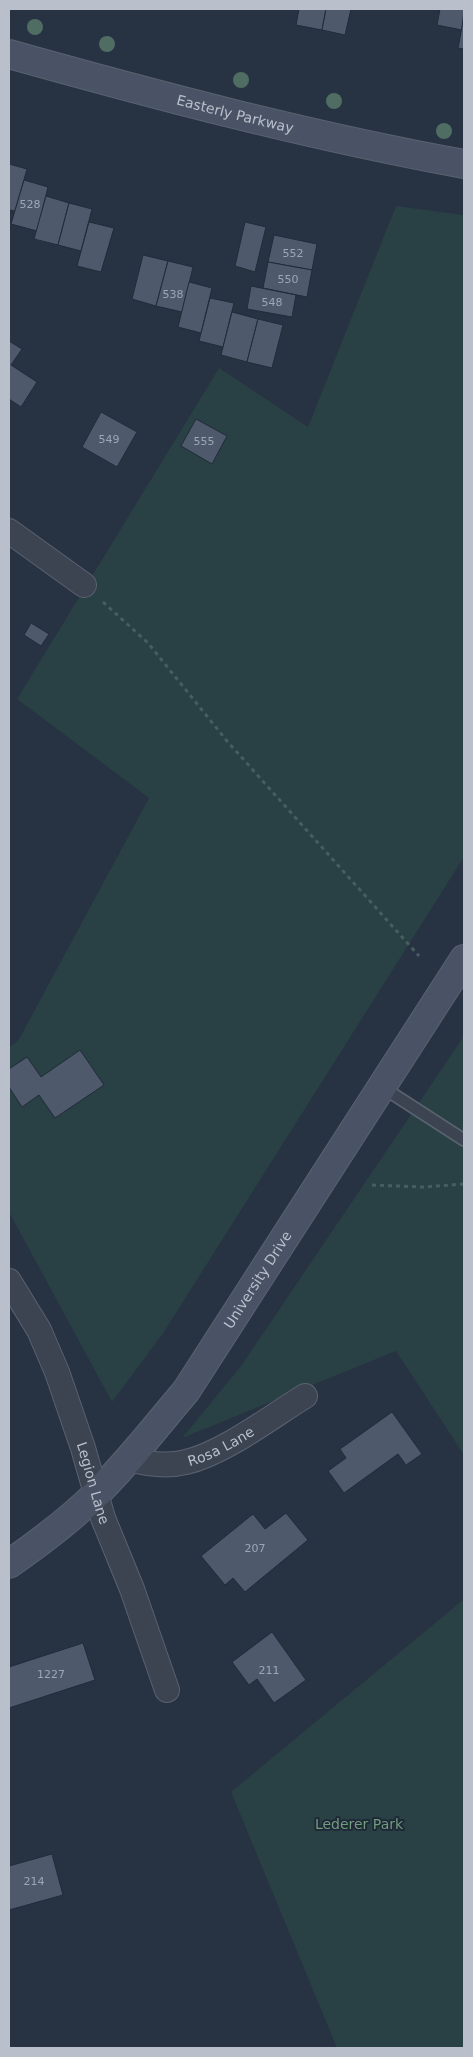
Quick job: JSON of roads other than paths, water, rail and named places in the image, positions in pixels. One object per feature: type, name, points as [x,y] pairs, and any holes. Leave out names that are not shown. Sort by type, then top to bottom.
[{"type":"main road","name":"Easterly Parkway","points":[[9,54],[152,94],[317,133],[464,164]]},
{"type":"main road","name":"University Drive","points":[[9,1564],[65,1522],[96,1494],[129,1459],[186,1391],[464,959]]},
{"type":"street","points":[[9,531],[84,585]]},
{"type":"street","name":"Legion Lane","points":[[9,1281],[39,1330],[57,1372],[96,1494],[167,1690]]},
{"type":"street","name":"Rosa Lane","points":[[129,1459],[149,1465],[185,1462],[202,1456],[244,1434],[305,1396]]},
{"type":"lane","points":[[382,1087],[464,1140]]},
{"type":"park label","name":"Lederer Park","points":[[359,1824]]}]
